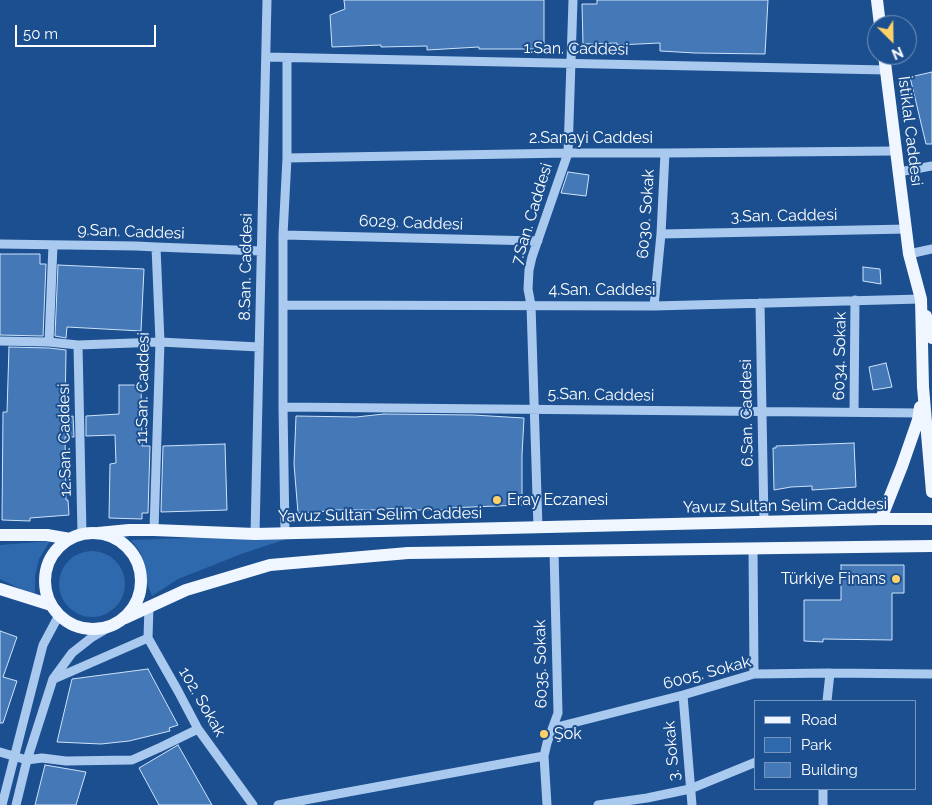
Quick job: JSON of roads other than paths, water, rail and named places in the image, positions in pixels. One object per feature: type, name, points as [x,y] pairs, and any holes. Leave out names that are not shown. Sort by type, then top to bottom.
[{"type":"main road","points":[[877,0],[879,15]]},
{"type":"main road","name":"İstiklal Caddesi","points":[[885,65],[909,254],[932,338]]},
{"type":"main road","name":"İstiklal Caddesi","points":[[921,299],[923,387],[932,492]]},
{"type":"main road","name":"İstiklal Caddesi","points":[[881,519],[920,413],[923,387]]},
{"type":"main road","name":"Yavuz Sultan Selim Caddesi","points":[[0,535],[76,536],[130,530],[255,534],[881,519],[932,520]]},
{"type":"main road","name":"Yavuz Sultan Selim Caddesi","points":[[98,533],[114,537],[127,546],[136,559],[142,575],[141,591],[135,606],[125,618]]},
{"type":"main road","points":[[55,610],[46,593],[44,580],[46,568],[60,546],[76,536]]},
{"type":"main road","name":"Yavuz Sultan Selim Caddesi","points":[[0,589],[55,610],[65,621],[73,626],[86,629],[100,629],[113,625],[149,606],[186,590],[270,565],[408,553],[932,546]]},
{"type":"street","name":"8.San. Caddesi","points":[[255,534],[267,0]]},
{"type":"street","name":"7.San. Caddesi","points":[[538,528],[531,305],[528,289],[529,270],[568,153],[573,0]]},
{"type":"street","name":"1.San. Caddesi","points":[[266,57],[886,70]]},
{"type":"street","points":[[285,533],[283,234],[287,158],[287,58]]},
{"type":"street","name":"2.Sanayi Caddesi","points":[[287,158],[568,153],[896,151]]},
{"type":"street","name":"6030. Sokak","points":[[654,306],[661,234],[665,153]]},
{"type":"street","points":[[899,172],[932,166]]},
{"type":"street","name":"3.San. Caddesi","points":[[661,234],[907,229]]},
{"type":"street","name":"6029. Caddesi","points":[[283,234],[538,241]]},
{"type":"street","name":"9.San. Caddesi","points":[[0,244],[136,246],[261,251]]},
{"type":"street","points":[[49,342],[53,245]]},
{"type":"street","name":"11.San. Caddesi","points":[[154,530],[160,342],[156,248]]},
{"type":"street","points":[[909,254],[932,249]]},
{"type":"street","name":"4.San. Caddesi","points":[[283,305],[654,306],[921,299]]},
{"type":"street","name":"6034. Sokak","points":[[854,412],[855,300]]},
{"type":"street","name":"6.San. Caddesi","points":[[760,303],[764,522]]},
{"type":"street","points":[[0,341],[49,342],[78,345],[160,342],[259,347]]},
{"type":"street","name":"12.San. Caddesi","points":[[76,536],[78,345]]},
{"type":"street","name":"5.San. Caddesi","points":[[283,407],[920,413]]},
{"type":"street","points":[[752,548],[754,674]]},
{"type":"street","name":"6035. Sokak","points":[[547,805],[544,756],[558,713],[554,551]]},
{"type":"street","points":[[53,679],[148,638],[149,606]]},
{"type":"street","points":[[2,805],[16,757],[43,645],[55,610]]},
{"type":"street","points":[[16,805],[27,760],[53,679],[72,654],[91,638],[113,625]]},
{"type":"street","name":"102. Sokak","points":[[148,638],[198,729],[253,805]]},
{"type":"street","points":[[827,700],[830,673]]},
{"type":"street","name":"6005. Sokak","points":[[553,728],[683,695],[754,674],[932,674]]},
{"type":"street","name":"3. Sokak","points":[[683,695],[692,805]]},
{"type":"street","points":[[0,752],[27,760],[42,758],[66,761],[132,760],[198,729]]},
{"type":"street","points":[[278,805],[544,756]]},
{"type":"street","points":[[598,805],[690,789],[754,763]]},
{"type":"street","points":[[823,790],[823,805]]},
{"type":"place","name":"Eray Eczanesi","points":[[497,500]]},
{"type":"place","name":"Türkiye Finans","points":[[896,579]]},
{"type":"place","name":"Şok","points":[[544,734]]}]
